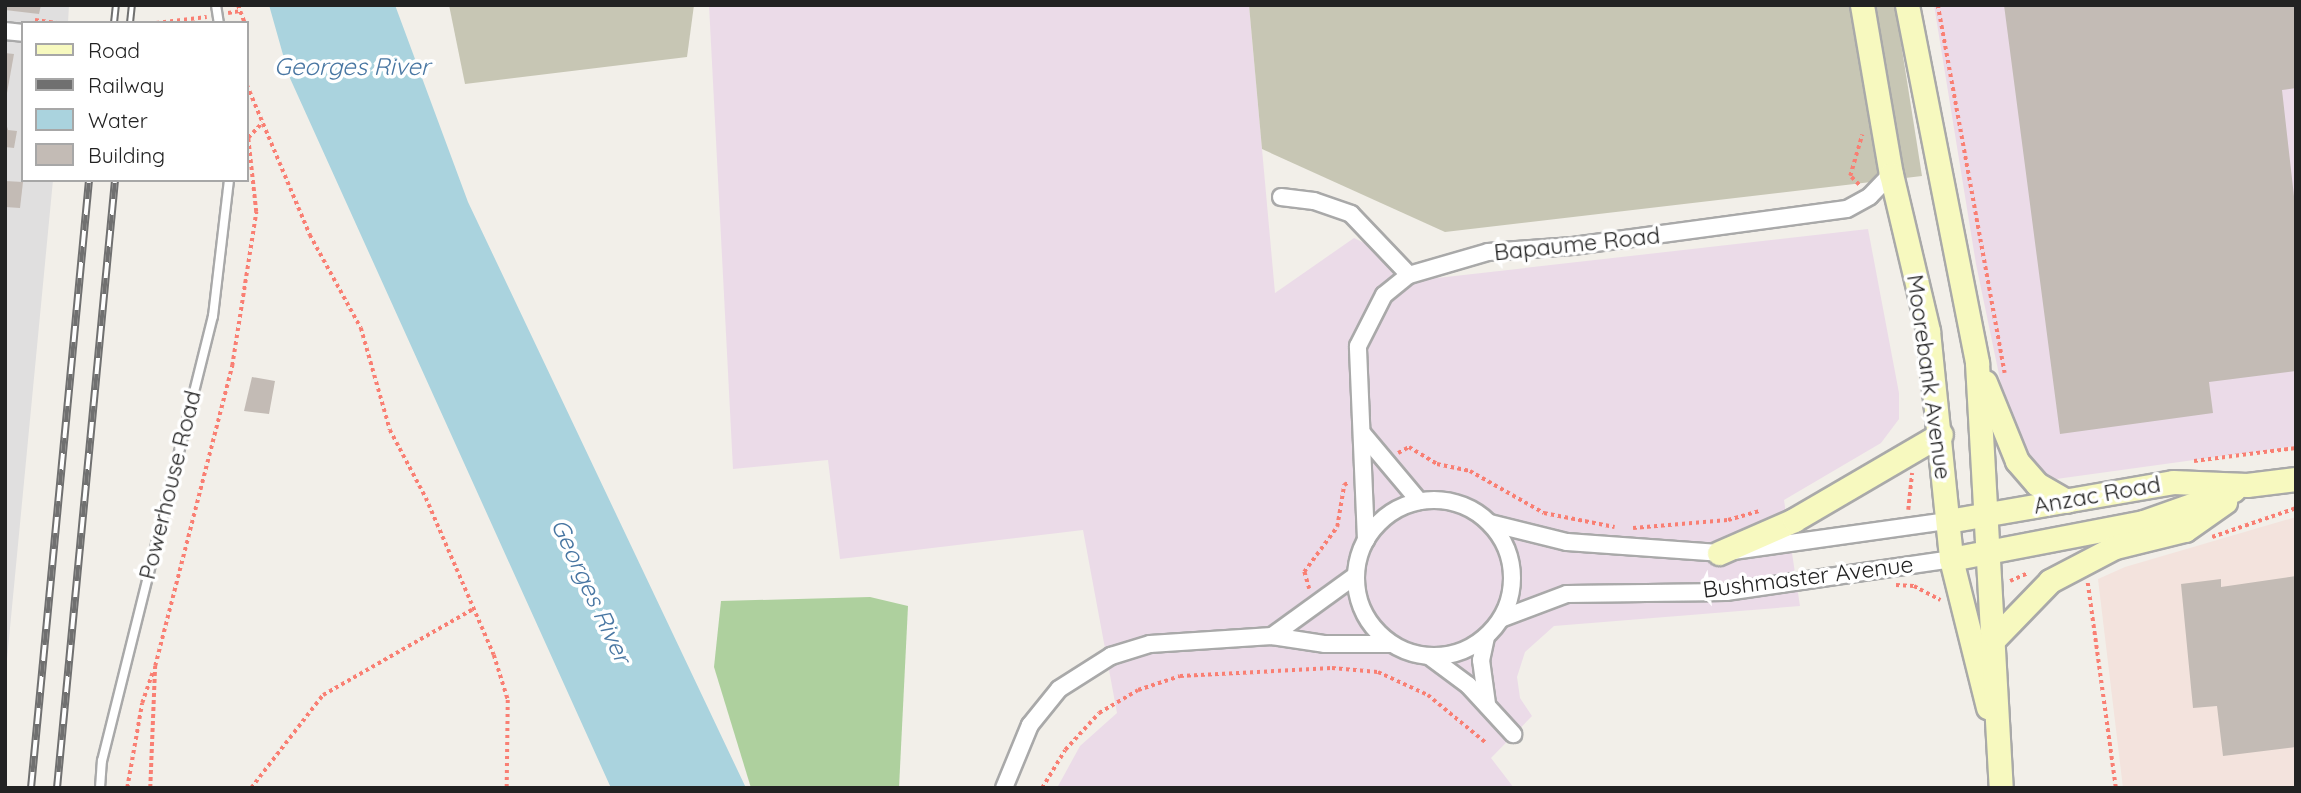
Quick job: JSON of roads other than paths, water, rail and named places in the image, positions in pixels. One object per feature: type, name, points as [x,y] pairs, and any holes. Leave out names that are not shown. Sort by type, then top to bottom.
[{"type":"main road","name":"Moorebank Avenue","points":[[1862,5],[1891,174],[1928,331],[1941,434],[1951,559],[1999,748]]},
{"type":"main road","name":"Moorebank Avenue","points":[[1907,5],[1977,363],[1996,637],[2001,788]]},
{"type":"main road","points":[[1977,363],[2017,461],[2037,484],[2066,500]]},
{"type":"main road","points":[[1719,553],[1794,520],[1941,434]]},
{"type":"main road","name":"Anzac Road","points":[[1948,521],[2173,482],[2247,485],[2296,480]]},
{"type":"main road","points":[[1996,637],[2050,581],[2115,547],[2185,530],[2247,485]]},
{"type":"main road","name":"Anzac Road","points":[[1990,553],[2143,522],[2247,485]]},
{"type":"main road","name":"Bushmaster Avenue","points":[[1951,559],[1990,553]]},
{"type":"street","name":"Bapaume Road","points":[[1409,275],[1488,252],[1800,218],[1847,209],[1870,196],[1891,174]]},
{"type":"street","points":[[1281,197],[1314,201],[1351,214],[1409,275],[1384,295],[1358,346],[1366,540],[1355,576],[1359,602],[1371,625],[1390,644]]},
{"type":"street","points":[[1362,433],[1419,502]]},
{"type":"street","points":[[1366,540],[1394,511],[1419,502],[1445,501],[1470,508],[1490,523],[1505,544],[1512,568],[1511,594],[1503,618],[1486,637],[1465,651],[1429,656]]},
{"type":"street","name":"Bushmaster Avenue","points":[[1490,523],[1567,542],[1719,553],[1948,521]]},
{"type":"street","name":"Bushmaster Avenue","points":[[1503,618],[1567,594],[1726,592],[1951,559]]},
{"type":"street","points":[[1272,636],[1355,576]]},
{"type":"street","points":[[1004,788],[1030,725],[1059,689],[1111,656],[1150,645],[1272,636],[1325,644],[1390,644],[1429,656],[1460,678],[1513,734]]},
{"type":"street","points":[[1486,637],[1481,660],[1487,705]]},
{"type":"lane","name":"Powerhouse Road","points":[[100,788],[102,761],[213,316],[229,182]]},
{"type":"water","name":"Georges River","points":[[269,5],[395,5],[468,202],[746,788],[611,788],[289,76]]},
{"type":"railway","points":[[114,21],[116,5]]},
{"type":"railway","points":[[130,21],[132,5]]},
{"type":"railway","points":[[31,788],[89,182]]},
{"type":"railway","points":[[57,788],[115,182]]}]
